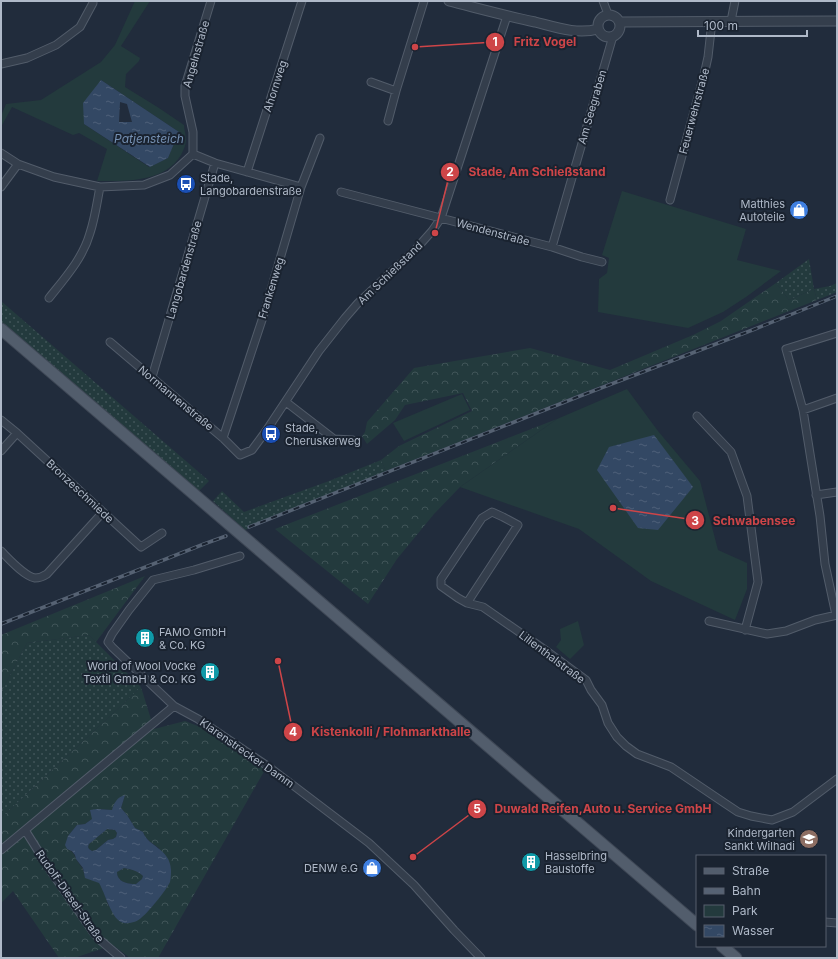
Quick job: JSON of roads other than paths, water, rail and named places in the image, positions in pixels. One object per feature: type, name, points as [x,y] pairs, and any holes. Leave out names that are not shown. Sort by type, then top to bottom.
[{"type":"main road","points":[[1,329],[696,924]]},
{"type":"main road","points":[[723,947],[736,958]]},
{"type":"street","name":"Angelnstraße","points":[[193,154],[193,132],[185,96],[185,86],[211,1]]},
{"type":"street","name":"Ahornweg","points":[[247,172],[302,1]]},
{"type":"street","points":[[388,120],[424,1]]},
{"type":"street","points":[[449,1],[507,16],[572,30],[584,31],[598,29]]},
{"type":"street","points":[[603,1],[608,14]]},
{"type":"street","points":[[731,21],[734,1]]},
{"type":"street","points":[[1,64],[27,58],[56,45],[80,26],[93,3]]},
{"type":"street","points":[[608,14],[616,16],[620,22],[621,25],[619,32],[613,36],[609,37],[602,35],[598,29],[598,22],[602,16],[608,14]]},
{"type":"street","name":"Am Schießstand","points":[[240,455],[252,450],[286,402],[319,351],[345,318],[416,249],[441,218],[507,16]]},
{"type":"street","name":"Feuerwehrstraße","points":[[670,200],[704,75],[708,57],[712,21]]},
{"type":"street","points":[[620,22],[837,21]]},
{"type":"street","name":"Am Seegraben","points":[[552,247],[613,36]]},
{"type":"street","points":[[371,82],[396,91]]},
{"type":"street","name":"Frankenweg","points":[[223,438],[263,317],[301,187],[320,138]]},
{"type":"street","points":[[1,153],[18,164],[54,177],[100,187],[144,185],[170,175],[193,154],[215,163],[301,187]]},
{"type":"street","name":"Langobardenstraße","points":[[152,377],[215,163]]},
{"type":"street","points":[[1,187],[18,164]]},
{"type":"street","points":[[49,298],[82,254],[90,233],[100,187]]},
{"type":"street","name":"Wendenstraße","points":[[341,192],[552,247],[602,262]]},
{"type":"street","points":[[709,621],[768,634],[786,631],[815,620],[837,615],[825,564],[820,516],[802,410],[786,349],[837,333]]},
{"type":"street","name":"Normannenstraße","points":[[110,342],[223,438],[240,455]]},
{"type":"street","points":[[802,410],[837,398]]},
{"type":"street","points":[[286,402],[334,439],[352,440]]},
{"type":"street","points":[[697,416],[731,452],[747,496],[758,582],[745,630]]},
{"type":"street","name":"Bronzeschmiede","points":[[1,420],[140,547],[162,533]]},
{"type":"street","points":[[1,451],[17,433]]},
{"type":"street","points":[[816,495],[837,492]]},
{"type":"street","points":[[1,552],[23,572],[30,576],[36,578],[44,576],[103,512]]},
{"type":"street","name":"Lilienthalstraße","points":[[468,602],[518,525],[492,512],[482,518],[441,579],[441,586],[458,598],[468,602],[483,607],[586,680],[602,705],[608,723],[617,737],[626,746],[637,754],[670,767],[738,812],[772,820],[793,812],[837,779]]},
{"type":"street","name":"Klarenstrecker Damm","points":[[240,556],[194,570],[153,580],[129,610],[108,642],[174,706],[198,719],[269,767],[369,843],[414,885],[481,958]]},
{"type":"street","points":[[1,850],[174,706]]},
{"type":"street","name":"Rudolf-Diesel-Straße","points":[[24,830],[93,932],[121,958]]},
{"type":"street","points":[[826,922],[837,923]]},
{"type":"water","name":"Patjensteich","points":[[101,80],[179,132],[168,158],[150,167],[84,124],[83,103]],"holes":[[[120,102],[127,104],[132,122],[119,122]]]},
{"type":"water","points":[[654,435],[693,487],[658,530],[638,528],[597,470],[609,447]]},
{"type":"water","points":[[125,795],[121,808],[135,828],[143,832],[149,841],[163,852],[170,863],[171,870],[170,882],[157,901],[139,919],[129,923],[123,923],[117,919],[111,910],[99,883],[85,878],[83,868],[72,851],[67,849],[65,845],[68,836],[77,825],[85,824],[92,819],[90,810],[112,810],[116,801]],"holes":[[[107,829],[115,830],[117,833],[116,837],[108,840],[96,850],[92,851],[89,849],[89,844]],[[124,868],[139,873],[143,876],[142,879],[136,884],[123,882],[117,875],[117,872]]]},
{"type":"railway","points":[[249,527],[837,296]]},
{"type":"railway","points":[[1,624],[226,536]]},
{"type":"place","name":"Fritz Vogel","points":[[415,47]]},
{"type":"place","name":"Stade, Langobardenstraße","points":[[186,184]]},
{"type":"place","name":"Matthies Autoteile","points":[[799,210]]},
{"type":"place","name":"Stade, Am Schießstand","points":[[435,233]]},
{"type":"place","name":"Stade, Cheruskerweg","points":[[271,434]]},
{"type":"place","name":"Schwabensee","points":[[613,508]]},
{"type":"place","name":"FAMO GmbH & Co. KG","points":[[145,638]]},
{"type":"place","name":"Kistenkolli / Flohmarkthalle","points":[[278,661]]},
{"type":"place","name":"World of Wool Vocke Textil GmbH & Co. KG","points":[[210,672]]},
{"type":"place","name":"Kindergarten Sankt Wilhadi","points":[[809,839]]},
{"type":"place","name":"Duwald Reifen,Auto u. Service GmbH","points":[[413,857]]},
{"type":"place","name":"Hasselbring Baustoffe","points":[[531,862]]},
{"type":"place","name":"DENW e.G","points":[[372,868]]}]
